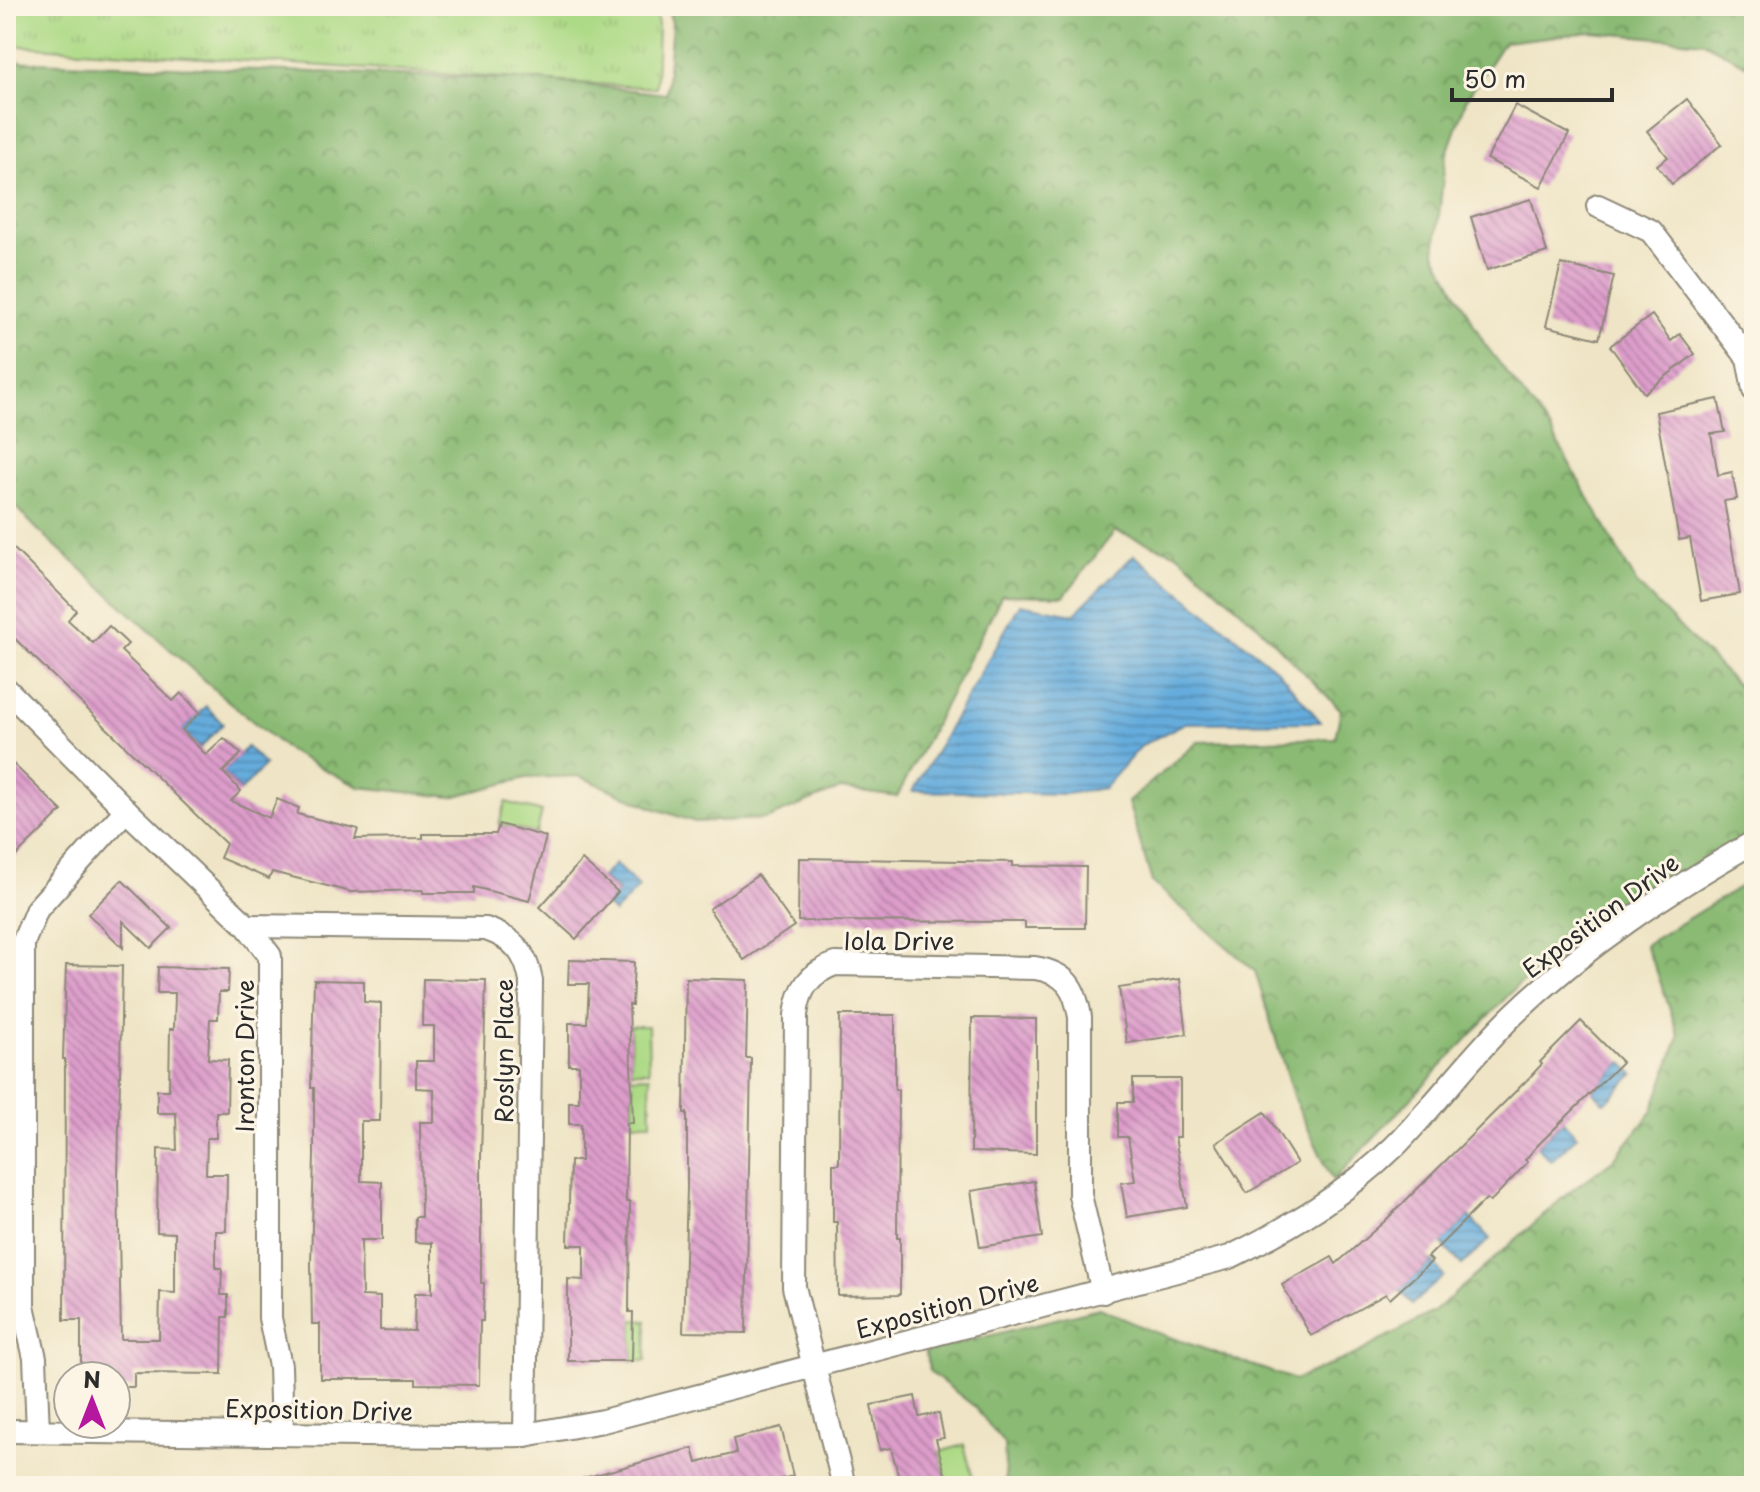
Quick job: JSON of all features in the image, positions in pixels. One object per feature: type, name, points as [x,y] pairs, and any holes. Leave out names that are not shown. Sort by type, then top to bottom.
[{"type":"street","points":[[1598,206],[1651,231],[1748,358],[1754,390]]},
{"type":"street","name":"Ironton Drive","points":[[6,689],[247,926],[270,956],[270,1318],[280,1366],[282,1434]]},
{"type":"street","points":[[38,1431],[35,1358],[23,1306],[23,943],[37,909],[126,810]]},
{"type":"street","name":"Exposition Drive","points":[[6,1431],[525,1435],[603,1421],[1230,1257],[1284,1230],[1333,1199],[1394,1147],[1514,1014],[1575,959],[1645,909],[1754,842]]},
{"type":"street","name":"Roslyn Place","points":[[247,926],[486,929],[502,935],[522,951],[531,981],[525,1435]]},
{"type":"street","name":"Iola Drive","points":[[844,1486],[794,1287],[796,1015],[798,996],[818,970],[835,964],[1035,968],[1052,970],[1066,981],[1077,996],[1080,1017],[1080,1195],[1103,1292]]},
{"type":"green space","points":[[6,6],[654,6],[658,24],[656,88],[6,45]]},
{"type":"green space","points":[[667,6],[1754,6],[1754,69],[1704,42],[1591,32],[1504,42],[1467,98],[1445,159],[1435,253],[1484,343],[1550,429],[1637,584],[1754,702],[1754,830],[1517,986],[1333,1181],[1294,1099],[1255,971],[1152,882],[1128,802],[1198,742],[1335,738],[1341,710],[1255,623],[1178,554],[1115,531],[1064,596],[1002,595],[897,797],[840,789],[766,819],[695,822],[653,808],[579,776],[526,778],[452,797],[359,787],[290,752],[216,691],[37,529],[6,497],[6,61],[540,80],[666,94],[672,23]]},
{"type":"green space","points":[[506,802],[542,812],[536,834],[499,824]]},
{"type":"green space","points":[[1754,878],[1754,1486],[1006,1486],[1004,1444],[975,1407],[930,1372],[925,1352],[1099,1308],[1152,1331],[1295,1380],[1358,1353],[1435,1311],[1567,1194],[1614,1159],[1652,1112],[1679,1036],[1645,945]]},
{"type":"green space","points":[[630,1026],[648,1026],[649,1071],[631,1071]]},
{"type":"green space","points":[[650,1076],[651,1123],[633,1123],[633,1083],[626,1082],[626,1077]]},
{"type":"green space","points":[[633,1320],[647,1321],[646,1361],[632,1361]]},
{"type":"green space","points":[[964,1445],[975,1486],[948,1486],[939,1452]]},
{"type":"water","points":[[1134,555],[1277,670],[1321,722],[1185,723],[1142,745],[1104,788],[1066,794],[913,791],[1020,604],[1074,614]]},
{"type":"water","points":[[206,706],[223,724],[200,748],[182,730]]},
{"type":"water","points":[[247,747],[265,765],[241,791],[223,772]]},
{"type":"water","points":[[615,864],[639,887],[614,913],[606,905],[618,891],[602,877]]},
{"type":"water","points":[[1622,1062],[1634,1074],[1605,1103],[1593,1091]]},
{"type":"water","points":[[1563,1121],[1577,1136],[1551,1161],[1537,1146]]},
{"type":"water","points":[[1469,1216],[1490,1239],[1462,1265],[1441,1243]]},
{"type":"water","points":[[1432,1261],[1444,1276],[1412,1304],[1399,1290]]},
{"type":"building","points":[[1687,99],[1722,144],[1672,184],[1657,165],[1668,157],[1647,131]]},
{"type":"building","points":[[1515,105],[1569,134],[1541,187],[1487,159]]},
{"type":"building","points":[[1531,199],[1547,252],[1487,270],[1471,217]]},
{"type":"building","points":[[1561,264],[1614,276],[1599,339],[1546,326]]},
{"type":"building","points":[[1652,315],[1671,341],[1680,334],[1695,354],[1644,393],[1610,346]]},
{"type":"building","points":[[1718,399],[1725,432],[1711,434],[1718,475],[1732,472],[1737,499],[1724,501],[1740,594],[1701,601],[1690,538],[1679,540],[1656,412]]},
{"type":"building","points":[[6,541],[76,610],[68,620],[93,643],[109,626],[128,644],[121,651],[173,701],[181,693],[200,713],[182,730],[206,755],[224,738],[241,754],[223,772],[241,791],[231,801],[269,818],[277,799],[299,808],[297,814],[358,829],[355,839],[423,838],[423,834],[496,834],[499,824],[546,837],[529,901],[474,887],[474,893],[423,893],[423,890],[351,892],[272,872],[269,879],[220,858],[226,844],[6,630]]},
{"type":"building","points":[[6,757],[62,811],[16,856],[6,846]]},
{"type":"building","points":[[799,858],[1013,862],[1013,866],[1086,867],[1085,928],[1025,928],[1025,922],[798,921]]},
{"type":"building","points":[[582,860],[618,892],[576,939],[540,907]]},
{"type":"building","points":[[758,875],[794,926],[744,960],[709,909]]},
{"type":"building","points":[[122,880],[171,928],[151,948],[123,921],[123,948],[88,914]]},
{"type":"building","points":[[569,960],[634,962],[632,1005],[629,1005],[633,1123],[627,1123],[626,1202],[630,1202],[632,1361],[568,1361],[568,1279],[584,1280],[584,1245],[568,1245],[570,1161],[581,1161],[581,1124],[569,1124],[569,1102],[579,1102],[579,1065],[569,1065],[569,1023],[587,1023],[589,984],[568,984]]},
{"type":"building","points":[[66,965],[122,966],[118,1179],[121,1339],[159,1339],[160,1292],[175,1293],[175,1233],[157,1232],[158,1149],[177,1150],[176,1113],[157,1113],[157,1090],[169,1090],[170,1029],[174,1029],[175,993],[157,993],[158,967],[229,969],[228,992],[219,992],[218,1019],[210,1019],[208,1059],[228,1060],[227,1112],[216,1112],[216,1138],[207,1138],[206,1174],[227,1174],[226,1231],[216,1231],[216,1268],[222,1268],[221,1295],[228,1295],[228,1317],[223,1317],[222,1374],[134,1373],[132,1387],[132,1360],[81,1360],[81,1320],[64,1320],[63,1059]]},
{"type":"building","points":[[686,978],[748,980],[746,1058],[751,1058],[746,1333],[683,1332],[687,1188],[687,1113],[684,1113]]},
{"type":"building","points":[[423,979],[486,980],[481,1157],[481,1283],[484,1283],[479,1385],[416,1384],[416,1379],[320,1379],[320,1324],[312,1324],[311,1264],[314,980],[364,981],[364,1002],[381,1003],[380,1121],[361,1121],[361,1181],[382,1182],[382,1240],[361,1240],[362,1296],[380,1297],[380,1330],[414,1331],[415,1293],[432,1293],[432,1243],[415,1242],[415,1217],[421,1217],[420,1122],[434,1122],[434,1089],[416,1088],[416,1061],[434,1061],[434,1026],[422,1026]]},
{"type":"building","points":[[1180,979],[1187,1034],[1127,1043],[1119,988]]},
{"type":"building","points":[[840,1015],[895,1015],[900,1295],[838,1296],[833,1164],[839,1164]]},
{"type":"building","points":[[972,1018],[1036,1019],[1036,1154],[971,1152]]},
{"type":"building","points":[[1581,1021],[1622,1062],[1537,1146],[1525,1160],[1528,1162],[1490,1202],[1486,1199],[1428,1257],[1432,1261],[1390,1299],[1386,1294],[1311,1336],[1282,1285],[1332,1257],[1336,1264],[1386,1220],[1529,1078],[1542,1064],[1540,1062]]},
{"type":"building","points":[[1133,1079],[1180,1079],[1180,1137],[1175,1137],[1187,1207],[1127,1217],[1121,1183],[1135,1181],[1128,1137],[1118,1137],[1118,1102],[1133,1102]]},
{"type":"building","points":[[1265,1112],[1297,1163],[1247,1193],[1216,1143]]},
{"type":"building","points":[[1034,1181],[1042,1237],[980,1247],[971,1191]]},
{"type":"building","points":[[915,1396],[919,1417],[939,1413],[944,1438],[936,1439],[948,1486],[901,1486],[891,1448],[880,1450],[871,1405]]},
{"type":"building","points":[[781,1427],[793,1476],[770,1482],[771,1486],[578,1486],[577,1480],[693,1448],[697,1463],[736,1453],[733,1439]]}]
